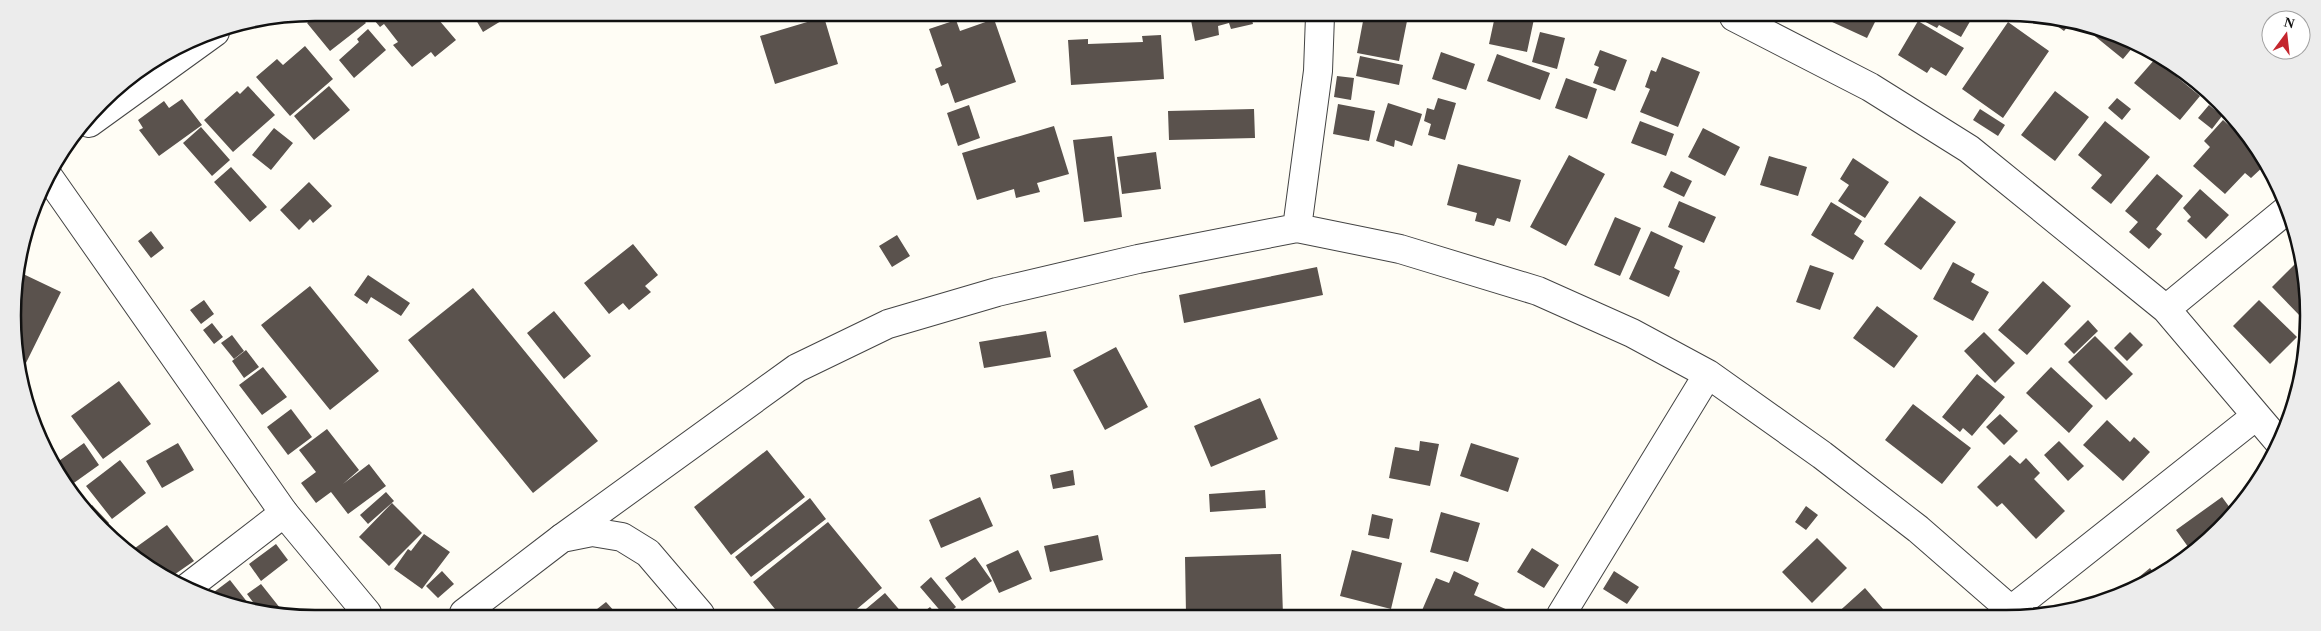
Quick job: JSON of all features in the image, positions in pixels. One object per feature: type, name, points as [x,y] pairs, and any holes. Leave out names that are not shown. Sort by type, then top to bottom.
[{"type":"street","points":[[1297,228],[1318,71],[1320,21]]},
{"type":"street","points":[[1742,21],[1870,87],[1968,149],[2166,308],[2273,436]]},
{"type":"street","points":[[99,116],[191,49]]},
{"type":"street","points":[[53,183],[284,513],[364,610]]},
{"type":"street","points":[[2166,308],[2281,214]]},
{"type":"street","points":[[468,610],[562,538],[797,368],[888,324],[997,292],[1138,259],[1297,228],[1400,250],[1538,291],[1632,333],[1708,374],[1822,455],[1918,529],[2009,610]]},
{"type":"street","points":[[1564,610],[1708,374]]},
{"type":"street","points":[[2017,609],[2256,416]]},
{"type":"street","points":[[193,583],[284,513]]},
{"type":"street","points":[[562,538],[592,532],[622,537],[648,553],[697,610]]},
{"type":"building","points":[[316,21],[364,21],[366,23],[330,51],[307,23]]},
{"type":"building","points":[[375,21],[440,21],[456,40],[435,57],[431,52],[412,67],[393,45],[398,42],[384,24],[380,27]]},
{"type":"building","points":[[477,21],[501,21],[483,32]]},
{"type":"building","points":[[811,21],[825,21],[838,64],[775,84],[760,36]]},
{"type":"building","points":[[956,21],[960,31],[988,21],[995,21],[1016,82],[955,103],[948,83],[941,86],[935,69],[942,66],[929,29]]},
{"type":"building","points":[[1191,21],[1252,21],[1253,24],[1231,29],[1229,23],[1218,26],[1219,35],[1195,41]]},
{"type":"building","points":[[1363,21],[1407,21],[1399,61],[1357,53]]},
{"type":"building","points":[[1494,21],[1534,21],[1527,52],[1489,44]]},
{"type":"building","points":[[1830,21],[1876,21],[1867,38]]},
{"type":"building","points":[[1918,21],[1964,48],[1946,76],[1931,67],[1927,73],[1898,55]]},
{"type":"building","points":[[1924,21],[1970,21],[1961,37],[1939,25],[1937,28]]},
{"type":"building","points":[[2008,22],[2049,51],[2003,118],[1962,89]]},
{"type":"building","points":[[2057,26],[2067,28],[2064,31]]},
{"type":"building","points":[[368,29],[386,50],[354,78],[339,60],[359,42],[357,39]]},
{"type":"building","points":[[1540,32],[1565,38],[1557,69],[1532,62]]},
{"type":"building","points":[[1161,35],[1164,79],[1071,85],[1068,40],[1088,39],[1088,44],[1143,42],[1142,36]]},
{"type":"building","points":[[2093,35],[2131,50],[2123,59]]},
{"type":"building","points":[[305,46],[333,79],[290,116],[256,77],[277,59],[283,65]]},
{"type":"building","points":[[1600,50],[1627,60],[1615,91],[1593,83],[1599,67],[1594,65]]},
{"type":"building","points":[[1441,52],[1475,64],[1466,90],[1432,79]]},
{"type":"building","points":[[1497,54],[1550,73],[1540,100],[1487,81]]},
{"type":"building","points":[[1360,56],[1403,65],[1399,85],[1356,76]]},
{"type":"building","points":[[1662,57],[1700,72],[1678,127],[1640,112],[1650,89],[1645,87],[1651,70],[1656,72]]},
{"type":"building","points":[[2153,61],[2173,73],[2200,96],[2180,120],[2134,83]]},
{"type":"building","points":[[1337,76],[1354,78],[1351,100],[1334,97]]},
{"type":"building","points":[[1566,78],[1597,89],[1587,119],[1555,108]]},
{"type":"building","points":[[248,86],[275,115],[233,152],[204,120],[237,91],[240,94]]},
{"type":"building","points":[[329,86],[350,110],[314,140],[294,116]]},
{"type":"building","points":[[2055,91],[2089,117],[2055,161],[2021,135]]},
{"type":"building","points":[[1438,98],[1456,103],[1445,140],[1428,135],[1431,124],[1424,121],[1427,108],[1434,110]]},
{"type":"building","points":[[2117,98],[2131,109],[2122,120],[2108,108]]},
{"type":"building","points":[[182,99],[202,125],[159,156],[139,130],[143,128],[138,120],[164,101],[169,108]]},
{"type":"building","points":[[1388,103],[1422,114],[1412,146],[1395,140],[1394,147],[1376,141]]},
{"type":"building","points":[[1338,104],[1375,111],[1369,141],[1333,134]]},
{"type":"building","points":[[969,105],[980,138],[958,146],[947,113]]},
{"type":"building","points":[[2209,105],[2222,116],[2212,129],[2198,118]]},
{"type":"building","points":[[1254,109],[1255,138],[1169,140],[1168,111]]},
{"type":"building","points":[[1980,109],[2005,125],[1998,136],[1973,120]]},
{"type":"building","points":[[2223,120],[2239,136],[2261,169],[2251,178],[2245,173],[2225,194],[2193,166],[2210,147],[2204,141]]},
{"type":"building","points":[[1640,121],[1674,134],[1666,156],[1631,143]]},
{"type":"building","points":[[2105,121],[2150,157],[2111,204],[2091,188],[2102,175],[2078,155]]},
{"type":"building","points":[[1054,126],[1069,174],[1037,183],[1040,192],[1016,198],[1014,189],[977,200],[962,153]]},
{"type":"building","points":[[201,127],[230,160],[212,176],[183,143]]},
{"type":"building","points":[[274,128],[293,143],[271,170],[252,155]]},
{"type":"building","points":[[1703,128],[1740,147],[1725,176],[1688,157]]},
{"type":"building","points":[[1112,136],[1122,217],[1084,222],[1073,140]]},
{"type":"building","points":[[1156,152],[1161,189],[1122,194],[1117,157]]},
{"type":"building","points":[[1569,155],[1605,174],[1566,246],[1530,227]]},
{"type":"building","points":[[1769,156],[1807,167],[1798,196],[1760,185]]},
{"type":"building","points":[[1853,158],[1889,182],[1865,218],[1838,201],[1849,185],[1840,179]]},
{"type":"building","points":[[1458,164],[1521,180],[1510,222],[1497,218],[1494,226],[1475,221],[1477,213],[1447,205]]},
{"type":"building","points":[[231,167],[267,207],[250,222],[214,182]]},
{"type":"building","points":[[1671,171],[1692,181],[1684,197],[1663,187]]},
{"type":"building","points":[[2157,174],[2183,196],[2156,229],[2162,234],[2149,249],[2129,232],[2138,222],[2125,211]]},
{"type":"building","points":[[309,182],[332,206],[313,223],[310,219],[299,230],[280,210]]},
{"type":"building","points":[[2200,189],[2229,215],[2206,239],[2187,221],[2191,217],[2183,208]]},
{"type":"building","points":[[1920,196],[1956,222],[1921,270],[1884,244]]},
{"type":"building","points":[[1679,201],[1716,217],[1704,243],[1668,227]]},
{"type":"building","points":[[1831,202],[1862,221],[1854,234],[1864,241],[1853,260],[1811,235]]},
{"type":"building","points":[[1615,217],[1641,228],[1620,276],[1594,265]]},
{"type":"building","points":[[151,231],[164,248],[151,258],[138,241]]},
{"type":"building","points":[[1651,231],[1683,246],[1674,268],[1680,271],[1669,297],[1629,279]]},
{"type":"building","points":[[897,235],[910,256],[892,267],[879,246]]},
{"type":"building","points":[[633,244],[658,275],[645,286],[651,292],[629,310],[623,303],[609,314],[584,283]]},
{"type":"building","points":[[1953,262],[1975,274],[1971,282],[1989,292],[1973,321],[1933,299]]},
{"type":"building","points":[[2295,264],[2300,316],[2272,287]]},
{"type":"building","points":[[1810,265],[1834,273],[1820,310],[1796,302]]},
{"type":"building","points":[[1317,267],[1323,295],[1184,323],[1179,295]]},
{"type":"building","points":[[24,275],[61,292],[26,364],[21,316]]},
{"type":"building","points":[[368,275],[410,303],[401,316],[371,297],[367,304],[354,295]]},
{"type":"building","points":[[2043,281],[2071,306],[2027,355],[1998,330]]},
{"type":"building","points":[[310,286],[379,371],[330,410],[261,325]]},
{"type":"building","points":[[473,288],[598,441],[533,493],[408,340]]},
{"type":"building","points":[[204,300],[214,314],[201,324],[190,310]]},
{"type":"building","points":[[2259,300],[2297,337],[2270,364],[2233,326]]},
{"type":"building","points":[[1877,306],[1918,336],[1894,368],[1853,338]]},
{"type":"building","points":[[554,311],[591,356],[564,379],[527,333]]},
{"type":"building","points":[[2088,320],[2098,331],[2074,354],[2064,344]]},
{"type":"building","points":[[212,323],[223,337],[214,344],[203,330]]},
{"type":"building","points":[[1046,331],[1051,357],[984,368],[979,342]]},
{"type":"building","points":[[1984,332],[2015,363],[1995,383],[1964,351]]},
{"type":"building","points":[[2130,332],[2143,345],[2127,361],[2114,348]]},
{"type":"building","points":[[232,335],[244,351],[234,359],[221,343]]},
{"type":"building","points":[[2095,336],[2133,374],[2106,400],[2068,362]]},
{"type":"building","points":[[1116,347],[1148,407],[1105,430],[1073,370]]},
{"type":"building","points":[[246,350],[259,367],[244,378],[232,361]]},
{"type":"building","points":[[263,367],[287,397],[262,415],[239,385]]},
{"type":"building","points":[[2051,367],[2093,406],[2069,433],[2026,393]]},
{"type":"building","points":[[1977,374],[2005,397],[1972,436],[1963,428],[1960,432],[1942,417]]},
{"type":"building","points":[[119,381],[151,424],[103,459],[71,416]]},
{"type":"building","points":[[1260,398],[1278,439],[1211,467],[1194,426]]},
{"type":"building","points":[[1913,404],[1971,448],[1942,484],[1885,440]]},
{"type":"building","points":[[291,409],[312,437],[288,455],[267,427]]},
{"type":"building","points":[[2000,414],[2018,431],[2004,445],[1986,427]]},
{"type":"building","points":[[2107,420],[2130,442],[2134,437],[2150,452],[2123,481],[2083,445]]},
{"type":"building","points":[[327,429],[359,470],[343,484],[369,464],[386,486],[348,514],[331,492],[316,503],[301,483],[316,472],[299,450]]},
{"type":"building","points":[[1420,441],[1439,444],[1430,486],[1389,478],[1395,447],[1419,451]]},
{"type":"building","points":[[2059,441],[2084,466],[2068,481],[2044,455]]},
{"type":"building","points":[[84,443],[99,465],[74,483],[60,460]]},
{"type":"building","points":[[178,443],[194,470],[162,488],[146,461]]},
{"type":"building","points":[[1471,443],[1519,458],[1508,492],[1460,476]]},
{"type":"building","points":[[767,450],[805,497],[731,555],[694,507]]},
{"type":"building","points":[[2010,455],[2020,464],[2026,458],[2040,473],[2034,479],[2065,511],[2036,539],[2002,503],[1997,507],[1977,487]]},
{"type":"building","points":[[120,460],[146,493],[112,519],[86,486]]},
{"type":"building","points":[[1073,470],[1075,485],[1053,489],[1050,475]]},
{"type":"building","points":[[1265,490],[1266,508],[1210,512],[1209,494]]},
{"type":"building","points":[[386,492],[394,501],[368,524],[360,515]]},
{"type":"building","points":[[980,497],[993,526],[941,548],[929,520]]},
{"type":"building","points":[[2222,497],[2229,507],[2214,524],[2188,547],[2176,530]]},
{"type":"building","points":[[810,498],[826,519],[751,577],[735,557]]},
{"type":"building","points":[[392,503],[422,533],[389,566],[359,537]]},
{"type":"building","points":[[92,505],[109,523],[108,525],[94,510]]},
{"type":"building","points":[[1806,506],[1818,515],[1806,530],[1795,522]]},
{"type":"building","points":[[1441,512],[1480,523],[1468,562],[1430,552]]},
{"type":"building","points":[[1372,514],[1393,519],[1389,539],[1368,535]]},
{"type":"building","points":[[828,522],[882,588],[856,610],[776,610],[753,582]]},
{"type":"building","points":[[167,525],[194,561],[175,574],[135,548]]},
{"type":"building","points":[[424,534],[450,552],[422,589],[394,569],[408,549],[411,551]]},
{"type":"building","points":[[1098,535],[1103,560],[1050,572],[1044,546]]},
{"type":"building","points":[[1817,538],[1847,568],[1812,603],[1782,572]]},
{"type":"building","points":[[276,544],[288,560],[261,581],[249,564]]},
{"type":"building","points":[[1532,548],[1559,565],[1544,588],[1517,572]]},
{"type":"building","points":[[1018,550],[1032,579],[999,593],[986,565]]},
{"type":"building","points":[[1352,550],[1402,563],[1391,609],[1340,596]]},
{"type":"building","points":[[1281,554],[1283,610],[1186,610],[1185,557]]},
{"type":"building","points":[[975,557],[992,581],[962,601],[945,578]]},
{"type":"building","points":[[2150,568],[2152,571],[2138,578]]},
{"type":"building","points":[[442,571],[454,584],[438,598],[426,586]]},
{"type":"building","points":[[1454,571],[1479,583],[1474,595],[1508,610],[1422,610],[1436,578],[1449,583]]},
{"type":"building","points":[[1614,571],[1639,587],[1627,604],[1603,589]]},
{"type":"building","points":[[931,577],[956,607],[953,610],[940,610],[920,587]]},
{"type":"building","points":[[230,580],[247,602],[239,600],[215,592]]},
{"type":"building","points":[[261,584],[279,607],[254,603],[247,594]]},
{"type":"building","points":[[1865,588],[1884,610],[1841,610]]},
{"type":"building","points":[[885,593],[900,610],[865,610]]},
{"type":"building","points":[[606,602],[613,610],[596,610]]}]
